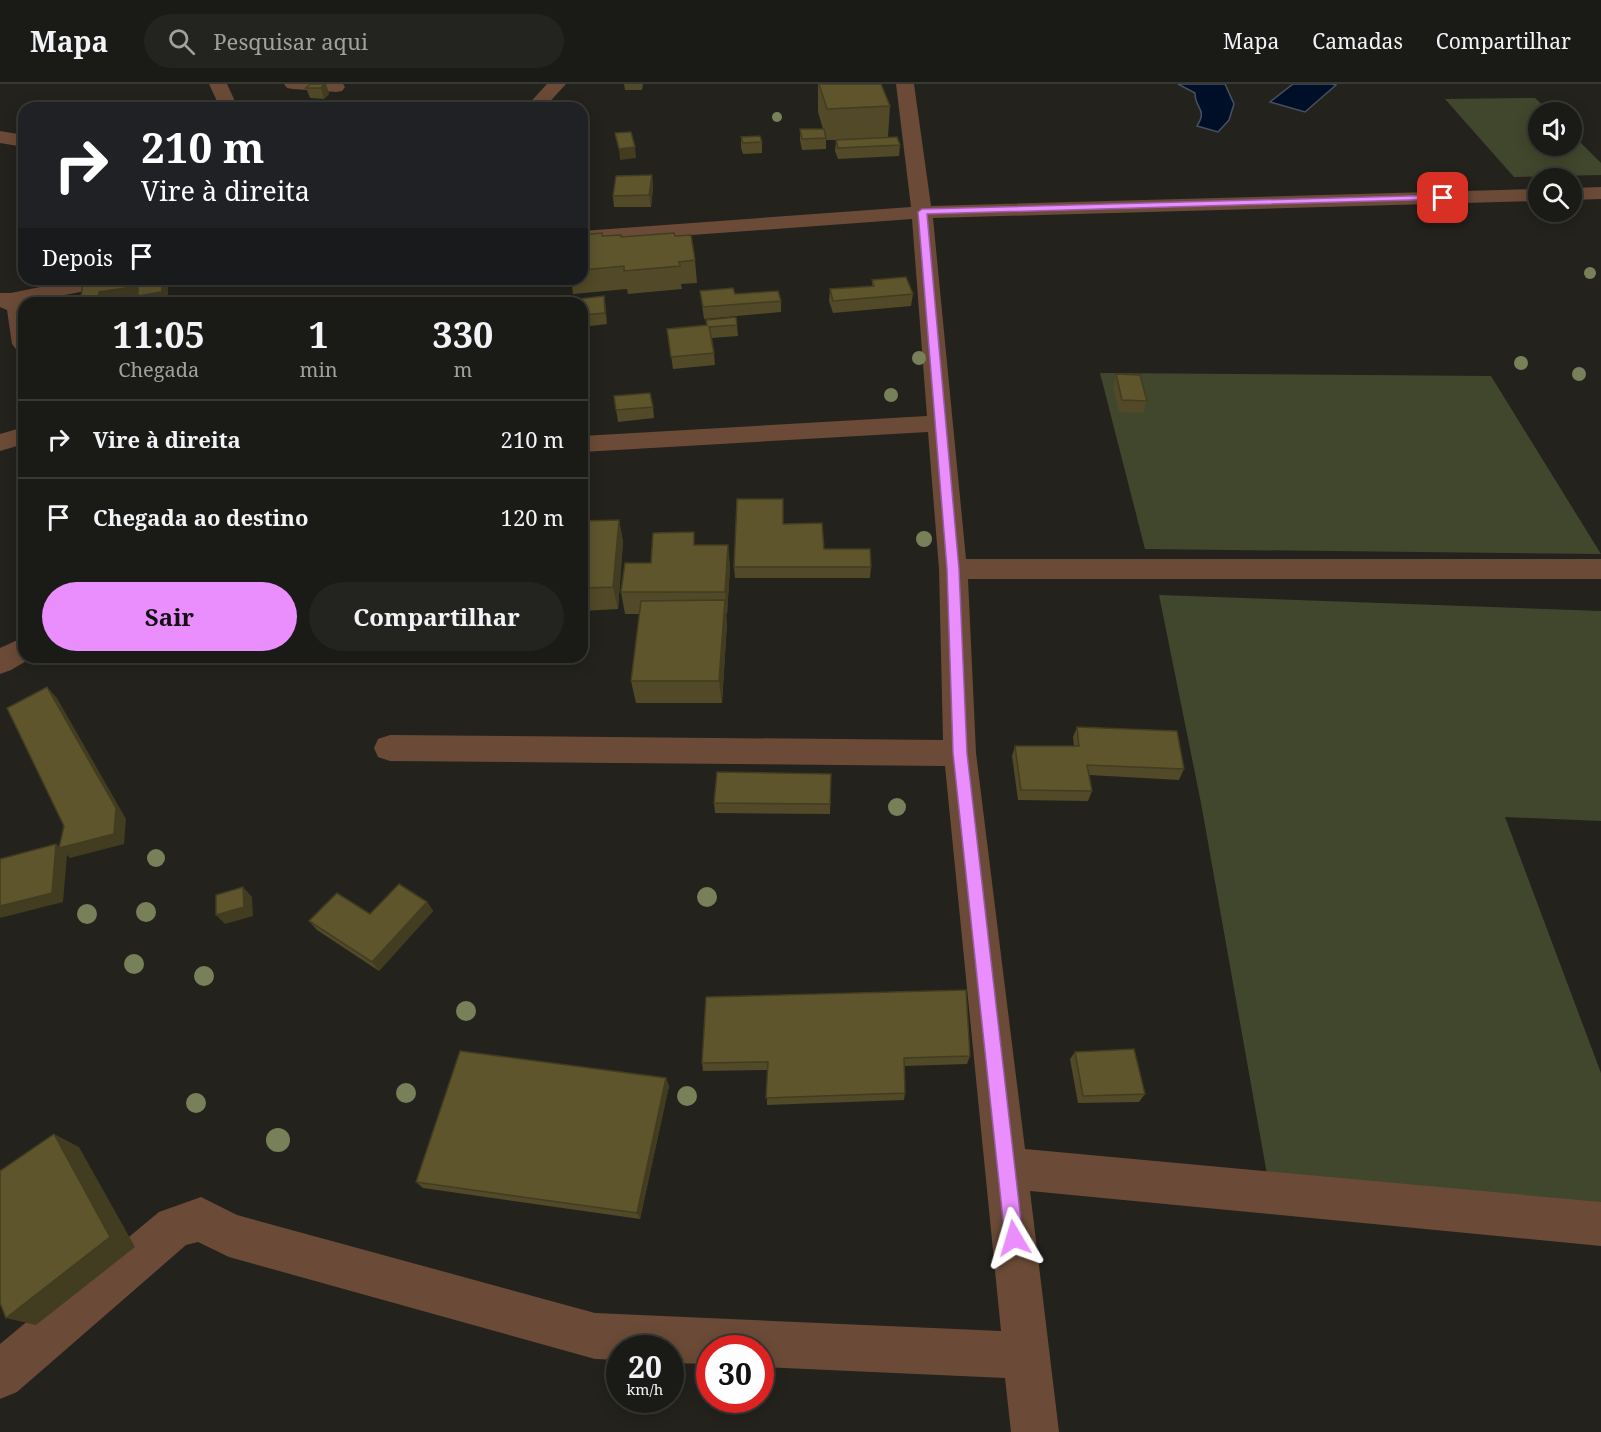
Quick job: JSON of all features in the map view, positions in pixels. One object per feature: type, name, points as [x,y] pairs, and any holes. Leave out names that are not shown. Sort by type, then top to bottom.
[{"type":"street","points":[[218,84],[225,102]]},
{"type":"street","points":[[294,84],[336,87]]},
{"type":"street","points":[[540,102],[557,84]]},
{"type":"street","points":[[905,84],[922,212],[953,569],[960,753],[1035,1432]]},
{"type":"street","points":[[0,137],[18,140]]},
{"type":"street","points":[[1582,194],[1601,193]]},
{"type":"street","points":[[588,237],[922,212],[1528,195]]},
{"type":"street","points":[[20,297],[81,285]]},
{"type":"street","points":[[5,300],[18,309]]},
{"type":"street","points":[[588,444],[940,423]]},
{"type":"street","points":[[0,443],[18,437]]},
{"type":"street","points":[[953,569],[1601,569]]},
{"type":"street","points":[[0,662],[18,652]]},
{"type":"street","points":[[390,748],[960,753]]},
{"type":"street","points":[[1006,1168],[1601,1224]]},
{"type":"street","points":[[0,1375],[174,1227],[201,1219],[229,1236],[595,1336],[1028,1356]]},
{"type":"green space","points":[[1535,98],[1539,102],[1528,102],[1528,156],[1582,156],[1582,144],[1601,163],[1601,175],[1582,175],[1582,168],[1528,168],[1528,177],[1514,177],[1445,99]]},
{"type":"green space","points":[[1100,373],[1491,376],[1601,554],[1145,549]]},
{"type":"green space","points":[[1159,595],[1601,611],[1601,821],[1505,817],[1601,1073],[1601,1204],[1268,1180],[1201,803]]},
{"type":"water","points":[[1178,84],[1225,84],[1234,104],[1229,120],[1218,132],[1197,126],[1201,112],[1195,93]]},
{"type":"water","points":[[1293,84],[1336,85],[1305,112],[1270,102]]},
{"type":"building","points":[[310,84],[324,84],[321,88],[306,88]]},
{"type":"building","points":[[819,84],[881,84],[890,106],[827,109]]},
{"type":"building","points":[[800,129],[824,129],[826,138],[802,139]]},
{"type":"building","points":[[631,132],[635,147],[619,149],[615,133]]},
{"type":"building","points":[[760,136],[762,142],[743,143],[741,137]]},
{"type":"building","points":[[897,137],[900,145],[838,148],[836,140]]},
{"type":"building","points":[[652,175],[649,195],[613,196],[616,176]]},
{"type":"building","points":[[602,233],[602,236],[621,235],[621,237],[674,233],[675,236],[691,235],[695,260],[679,262],[680,266],[624,271],[624,266],[588,269],[588,234]]},
{"type":"building","points":[[906,277],[913,294],[833,301],[830,289],[874,286],[872,280]]},
{"type":"building","points":[[83,285],[162,285],[162,292],[138,296],[138,286],[99,292],[98,297],[81,297]]},
{"type":"building","points":[[733,288],[735,294],[778,291],[781,301],[703,307],[700,291]]},
{"type":"building","points":[[604,296],[605,313],[588,314],[588,298]]},
{"type":"building","points":[[736,317],[737,325],[709,327],[714,353],[671,357],[667,329],[707,325],[706,320]]},
{"type":"building","points":[[1116,374],[1140,375],[1147,401],[1122,400]]},
{"type":"building","points":[[650,393],[653,407],[616,410],[614,396]]},
{"type":"building","points":[[737,499],[783,499],[783,524],[822,523],[824,549],[870,549],[871,567],[734,567]]},
{"type":"building","points":[[619,520],[613,587],[588,588],[588,521]]},
{"type":"building","points":[[694,532],[694,545],[728,545],[725,592],[621,592],[625,563],[651,563],[653,533]]},
{"type":"building","points":[[725,600],[719,681],[631,681],[641,601]]},
{"type":"building","points":[[47,687],[116,808],[114,834],[59,848],[64,826],[7,708]]},
{"type":"building","points":[[1077,727],[1177,731],[1184,769],[1087,765],[1092,791],[1021,790],[1015,746],[1079,746]]},
{"type":"building","points":[[717,772],[831,774],[830,804],[714,803]]},
{"type":"building","points":[[56,844],[52,893],[0,906],[0,859]]},
{"type":"building","points":[[399,884],[427,902],[372,962],[309,921],[337,893],[370,914]]},
{"type":"building","points":[[243,887],[244,907],[216,915],[216,895]]},
{"type":"building","points":[[966,990],[970,1056],[904,1058],[905,1093],[766,1098],[768,1062],[702,1063],[706,997]]},
{"type":"building","points":[[1134,1049],[1145,1094],[1083,1096],[1075,1052]]},
{"type":"building","points":[[460,1051],[666,1078],[637,1213],[416,1182]]},
{"type":"building","points":[[54,1134],[110,1237],[6,1318],[0,1303],[0,1171]]},
{"type":"route","points":[[1014,1238],[960,753],[953,569],[922,212],[1443,198]]}]
